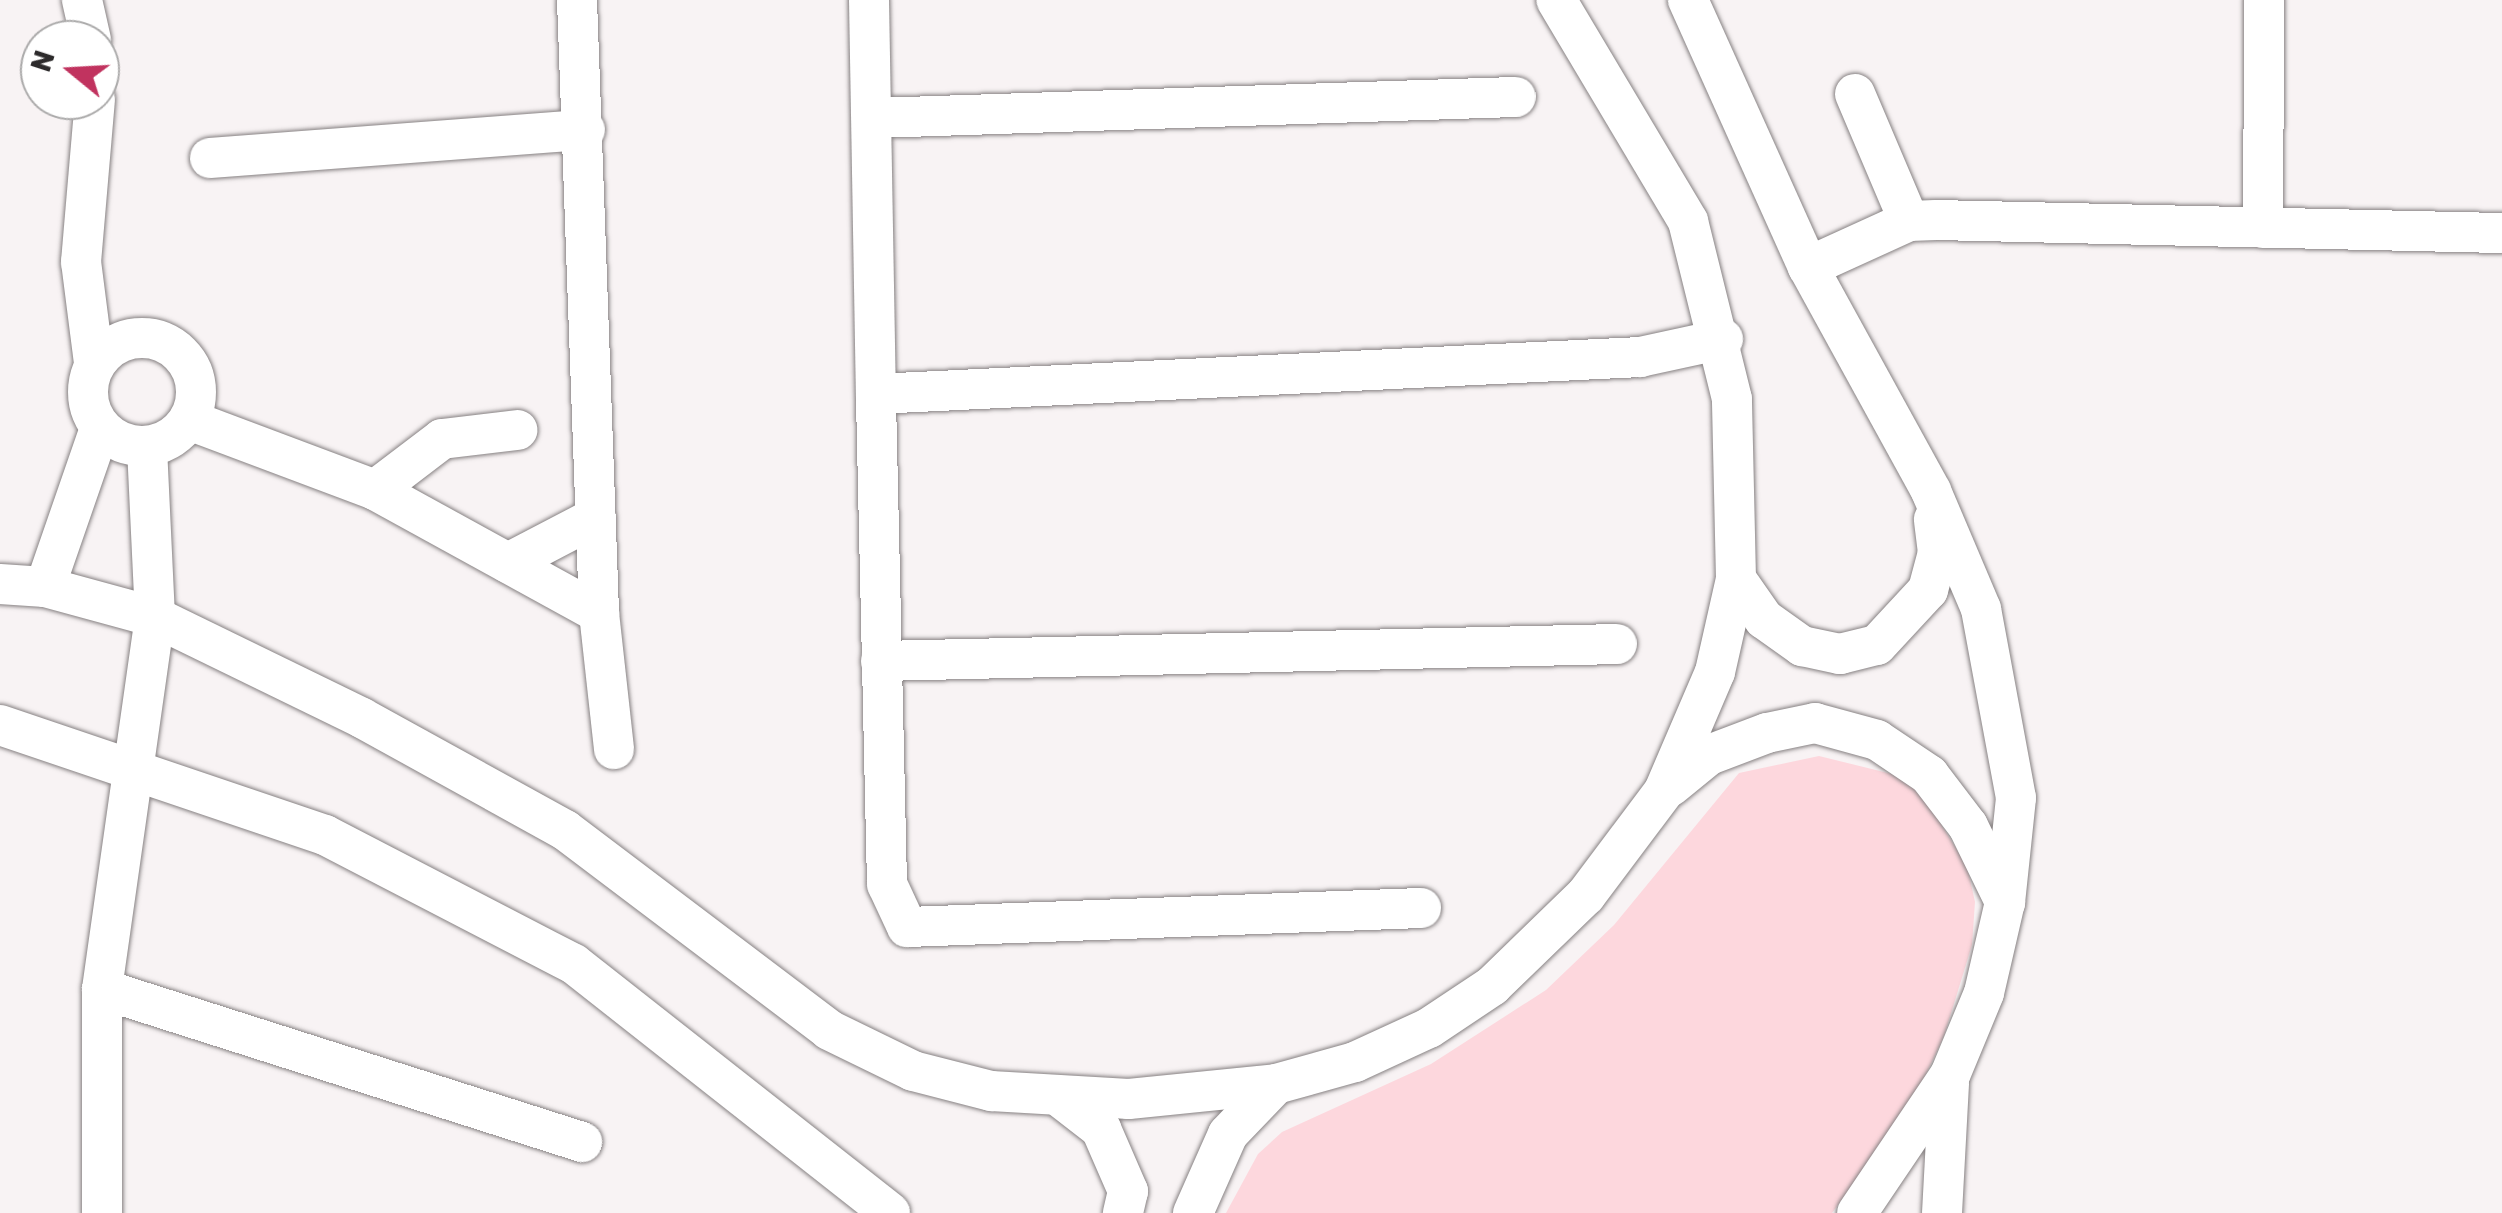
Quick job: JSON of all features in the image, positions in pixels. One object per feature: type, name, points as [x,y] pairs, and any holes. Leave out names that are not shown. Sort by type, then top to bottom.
[{"type":"street","points":[[577,0],[585,130],[599,613],[614,749]]},
{"type":"street","points":[[869,0],[887,884],[907,927],[1421,908]]},
{"type":"street","points":[[0,584],[46,587],[156,617],[565,830],[828,1030],[913,1070],[1061,1098],[1276,1084],[1355,1062],[1429,1028],[1492,986],[1586,895],[1664,791],[1716,672],[1736,578],[1732,399],[1722,339],[1688,221],[1556,0]]},
{"type":"street","points":[[1688,0],[1808,267],[1931,491],[1981,610],[2016,798],[2005,902],[1984,992],[1950,1075],[1857,1213]]},
{"type":"street","points":[[2263,228],[2264,0]]},
{"type":"street","points":[[1855,94],[1910,222]]},
{"type":"street","points":[[874,118],[1516,97]]},
{"type":"street","points":[[92,120],[80,262],[94,363],[86,396],[100,428],[121,443],[147,447],[189,420],[197,387],[184,355],[154,337],[137,338],[120,340],[94,363]]},
{"type":"street","points":[[210,158],[585,130]]},
{"type":"street","points":[[1808,267],[1910,222],[2502,232]]},
{"type":"street","points":[[876,394],[1640,358],[1722,339]]},
{"type":"street","points":[[189,420],[375,490],[599,613]]},
{"type":"street","points":[[46,587],[100,428]]},
{"type":"street","points":[[375,490],[442,440],[516,430]]},
{"type":"street","points":[[102,1213],[102,989],[156,617],[147,447]]},
{"type":"street","points":[[1736,578],[1764,619],[1802,646],[1840,654],[1877,645],[1928,590],[1938,553],[1931,491]]},
{"type":"street","points":[[508,563],[596,517]]},
{"type":"street","points":[[882,661],[1617,644]]},
{"type":"street","points":[[1664,791],[1709,754],[1767,734],[1815,723],[1877,740],[1929,775],[1968,826],[2005,902]]},
{"type":"street","points":[[0,725],[137,767],[325,835],[574,964],[890,1213]]},
{"type":"street","points":[[102,989],[582,1142]]},
{"type":"street","points":[[1942,1213],[1950,1075]]},
{"type":"street","points":[[1193,1213],[1228,1134],[1276,1084]]},
{"type":"street","points":[[1061,1098],[1101,1129],[1128,1192],[1122,1213]]},
{"type":"shaded area","points":[[1819,756],[1892,774],[1921,792],[1967,866],[1975,902],[1972,945],[1944,1036],[1912,1104],[1832,1213],[1226,1213],[1258,1154],[1282,1132],[1431,1064],[1546,990],[1614,925],[1739,773]]}]
